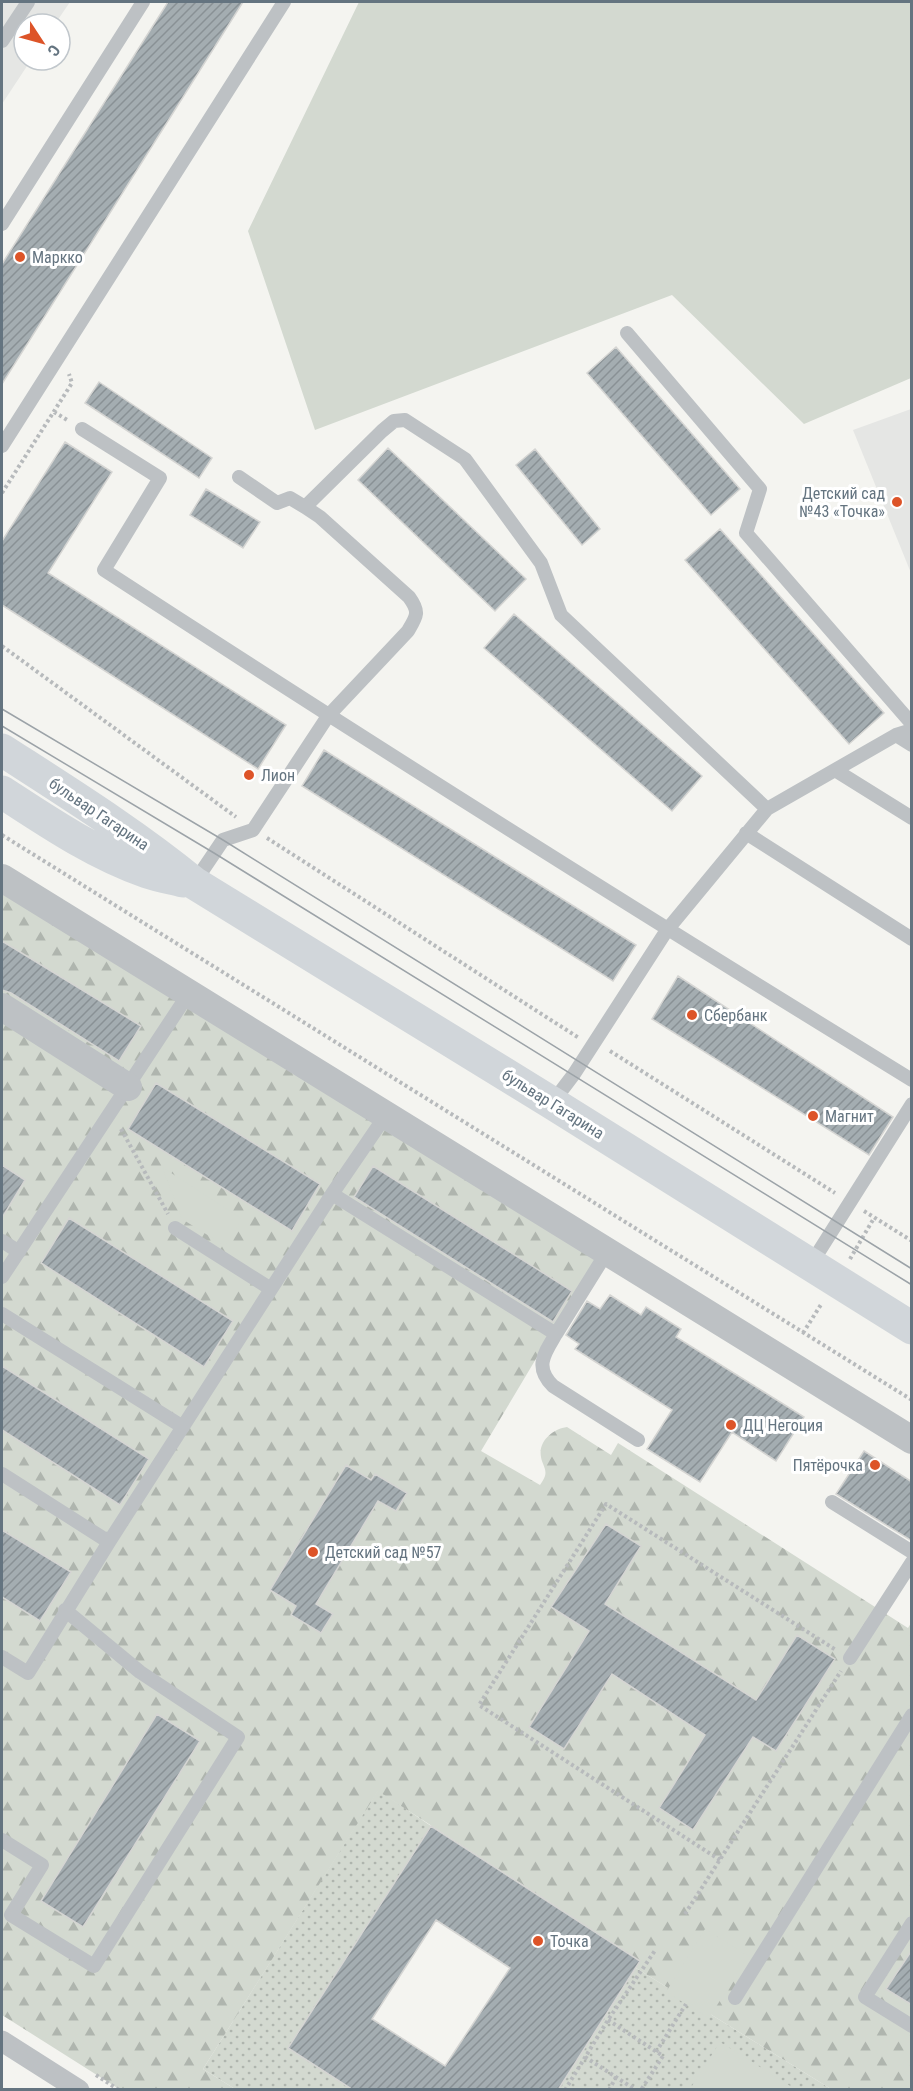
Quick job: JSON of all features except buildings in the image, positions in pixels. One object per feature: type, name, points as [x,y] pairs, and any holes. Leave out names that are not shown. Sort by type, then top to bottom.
[{"type":"main road","name":"бульвар Гагарина","points":[[2,750],[123,829],[194,883],[912,1328]]},
{"type":"main road","name":"бульвар Гагарина","points":[[2,792],[65,832],[107,855],[148,873],[194,883]]},
{"type":"street","points":[[2,878],[912,1440]]},
{"type":"street","points":[[2,1007],[128,1087]]},
{"type":"street","points":[[2,2041],[79,2090]]},
{"type":"lane","points":[[2,41],[28,2]]},
{"type":"lane","points":[[2,224],[143,2]]},
{"type":"lane","points":[[2,446],[284,2]]},
{"type":"lane","points":[[627,333],[760,489],[746,533],[912,724]]},
{"type":"lane","points":[[305,507],[394,421],[405,420],[418,427],[465,459],[541,563],[561,615],[767,809]]},
{"type":"lane","points":[[82,429],[160,478],[104,570],[328,716],[667,930],[912,1080]]},
{"type":"lane","points":[[194,883],[223,840],[253,830],[328,716],[408,631],[416,617],[416,606],[409,597],[338,533],[290,498],[277,503],[239,477]]},
{"type":"lane","points":[[552,1103],[667,930],[767,809],[896,735],[912,730]]},
{"type":"lane","points":[[896,735],[912,745]]},
{"type":"lane","points":[[835,770],[912,818]]},
{"type":"lane","points":[[746,833],[912,939]]},
{"type":"lane","points":[[2,1277],[189,993]]},
{"type":"lane","points":[[811,1264],[912,1104]]},
{"type":"lane","points":[[2,1657],[28,1673],[65,1610],[332,1194],[386,1115]]},
{"type":"lane","points":[[332,1194],[556,1334]]},
{"type":"lane","points":[[176,1228],[271,1289]]},
{"type":"lane","points":[[2,1240],[19,1252]]},
{"type":"lane","points":[[608,1252],[545,1353],[542,1370],[546,1379],[553,1386],[638,1440]]},
{"type":"lane","points":[[2,1314],[183,1428]]},
{"type":"lane","points":[[2,1474],[109,1542]]},
{"type":"lane","points":[[832,1502],[912,1552]]},
{"type":"lane","points":[[850,1658],[912,1562]]},
{"type":"lane","points":[[2,1840],[42,1866],[11,1915],[94,1966],[238,1737],[140,1671],[65,1610]]},
{"type":"lane","points":[[735,1998],[912,1715]]},
{"type":"lane","points":[[912,1923],[865,1997],[912,2026]]},
{"type":"path","points":[[2,648],[253,830],[592,1046],[614,1052],[912,1241]]},
{"type":"path","points":[[2,835],[912,1400]]},
{"type":"path","points":[[111,1111],[176,1228]]},
{"type":"path","points":[[685,1914],[720,1860],[850,1658],[606,1504],[479,1705],[720,1860]]},
{"type":"path","points":[[567,2089],[608,2020],[656,1949]]},
{"type":"path","points":[[656,2052],[686,2004]]},
{"type":"path","points":[[608,2020],[663,2056],[641,2090]]},
{"type":"path","points":[[585,2057],[636,2090]]},
{"type":"path","points":[[609,2090],[616,2077]]},
{"type":"shaded area","points":[[2,2],[70,2],[63,12],[12,12],[12,72],[23,72],[2,104]]},
{"type":"shaded area","name":"Детский сад №43 «Точка»","points":[[912,409],[911,573],[853,430]]},
{"type":"green space","points":[[359,2],[911,2],[911,378],[804,424],[672,295],[315,430],[248,231]]},
{"type":"green space","points":[[2,879],[604,1250],[481,1451],[540,1485],[545,1473],[541,1457],[542,1446],[544,1441],[557,1430],[567,1427],[611,1455],[618,1443],[908,1628],[911,1623],[911,2089],[831,2089],[636,1968],[640,1961],[378,1791],[203,2069],[235,2089],[119,2089],[2,2015]]},
{"type":"green space","points":[[162,1167],[242,1219],[225,1246],[182,1219]]},
{"type":"green space","points":[[378,1790],[431,1826],[288,2048],[353,2089],[235,2089],[203,2069]]},
{"type":"green space","points":[[705,1929],[748,1956],[709,2018],[666,1992]]},
{"type":"green space","points":[[636,1968],[831,2089],[558,2090]]},
{"type":"green space","points":[[720,2042],[795,2089],[690,2089]]},
{"type":"tram line","points":[[2,709],[223,840],[912,1269]]},
{"type":"tram line","points":[[2,726],[214,853],[912,1285]]},
{"type":"place","name":"Маркко","points":[[20,257]]},
{"type":"place","name":"Детский сад №43 «Точка»","points":[[897,502]]},
{"type":"place","name":"Лион","points":[[249,775]]},
{"type":"place","name":"Сбербанк","points":[[692,1015]]},
{"type":"place","name":"Магнит","points":[[813,1116]]},
{"type":"place","name":"ДЦ Негоция","points":[[731,1425]]},
{"type":"place","name":"Пятёрочка","points":[[875,1465]]},
{"type":"place","name":"Детский сад №57","points":[[313,1552]]},
{"type":"place","name":"Точка","points":[[538,1941]]}]
